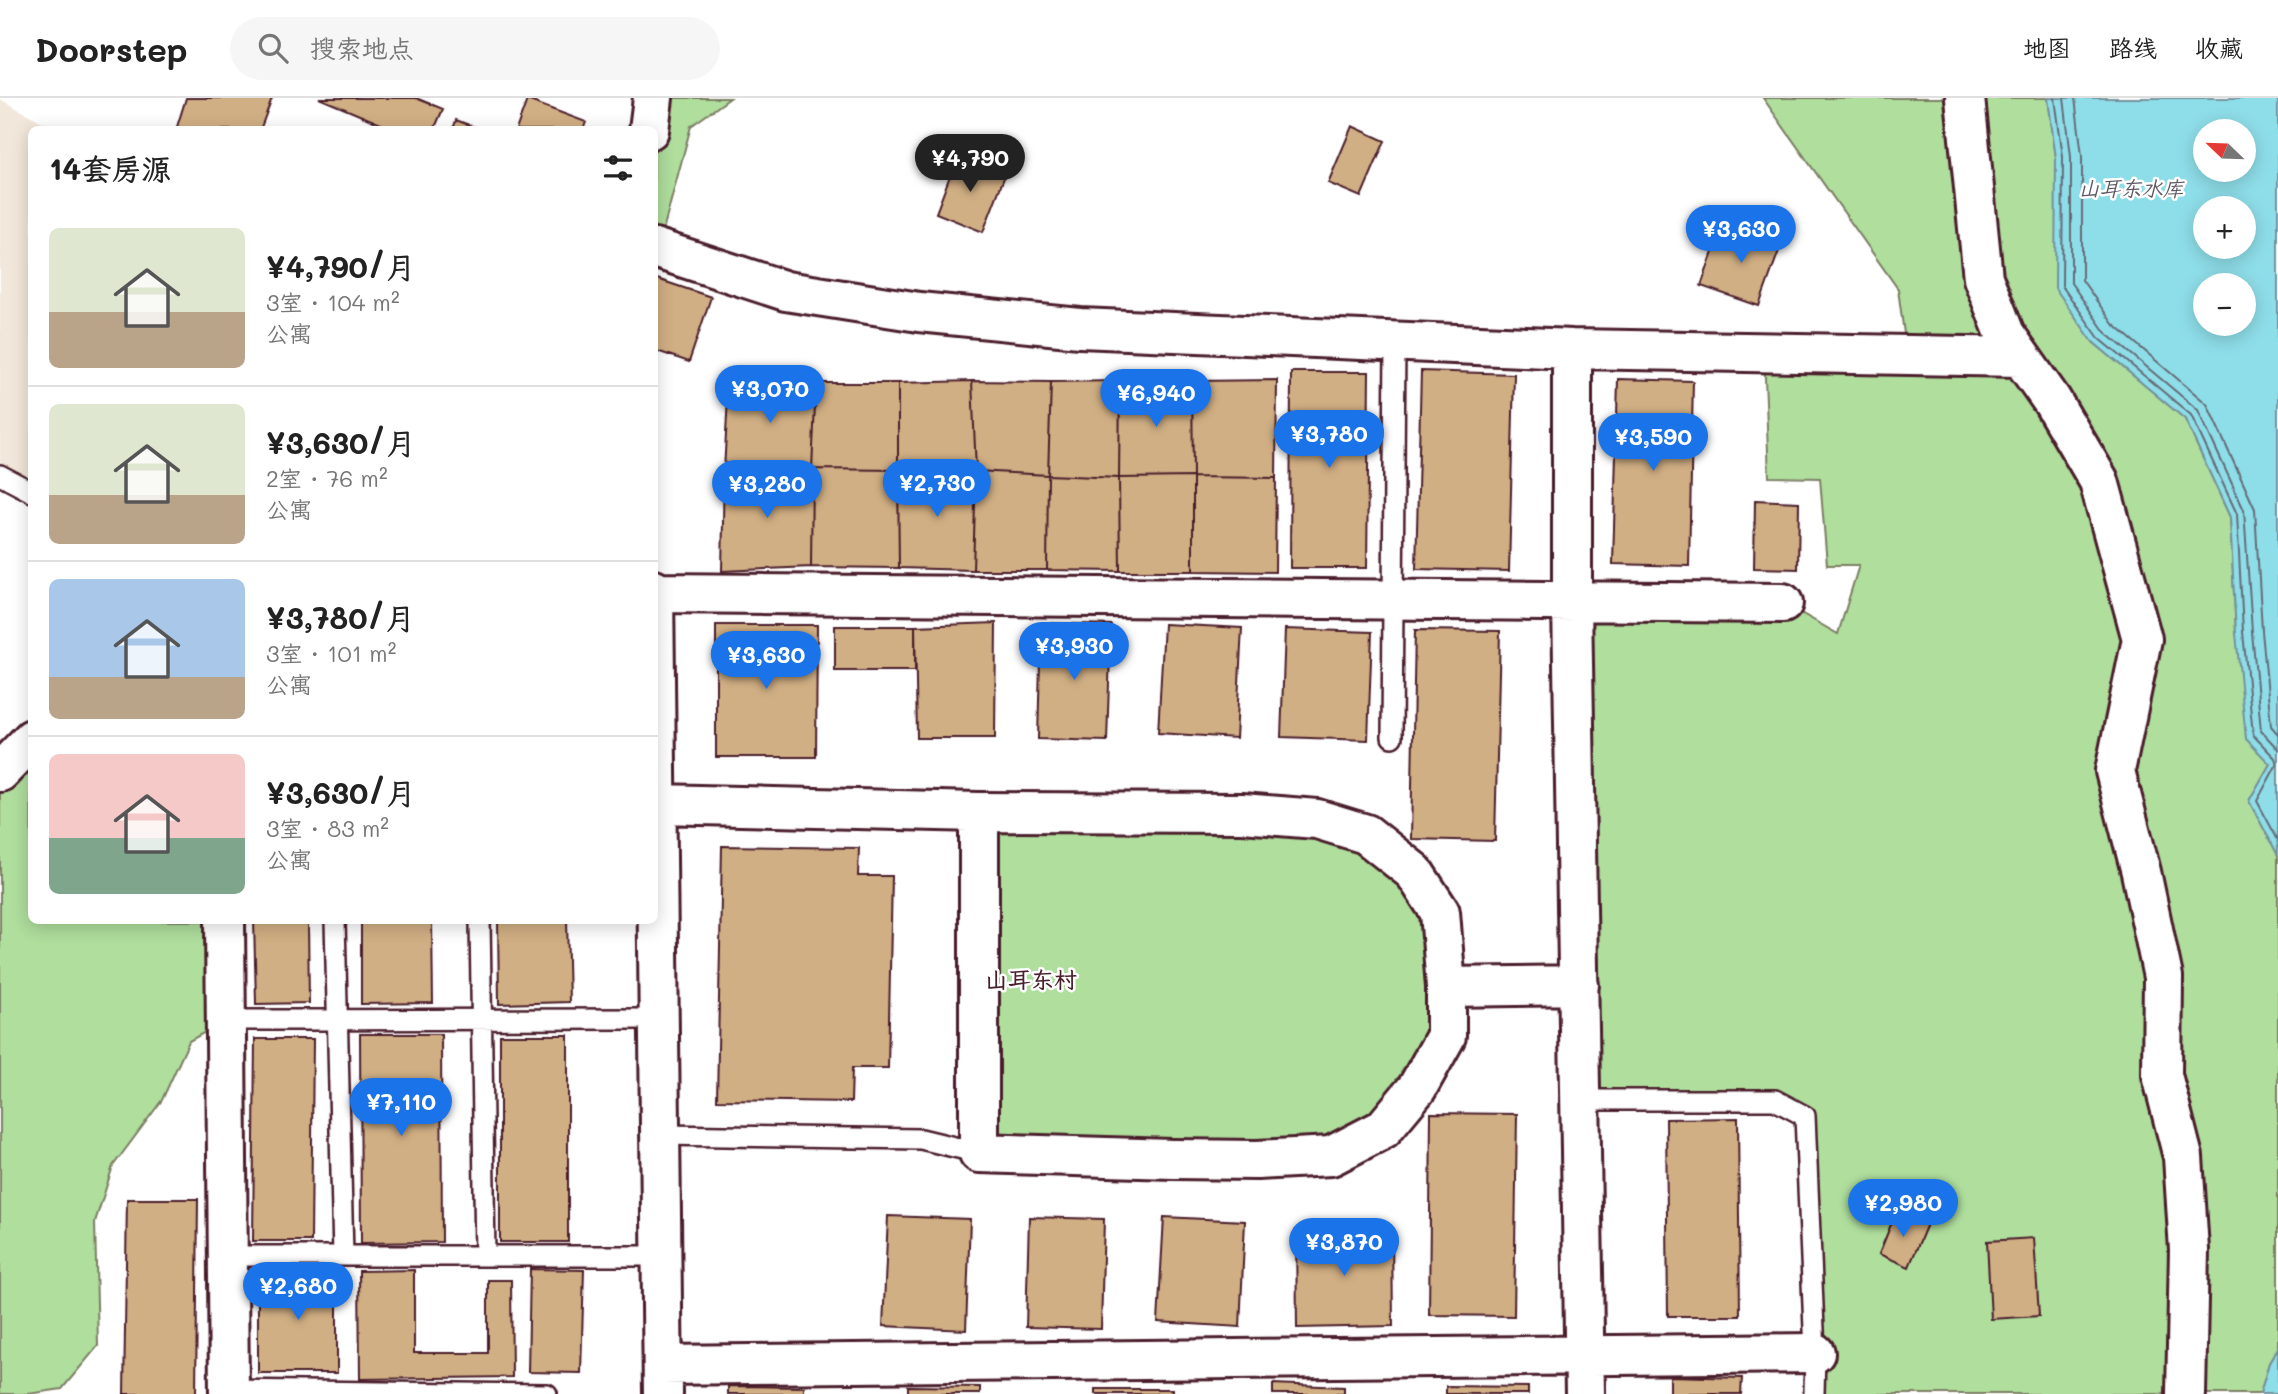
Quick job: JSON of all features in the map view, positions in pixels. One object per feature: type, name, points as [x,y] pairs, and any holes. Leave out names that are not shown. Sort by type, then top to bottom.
[{"type":"street","points":[[650,126],[653,98]]},
{"type":"street","points":[[1965,98],[1983,278],[2005,334],[2052,401],[2099,481],[2142,639],[2115,771],[2141,872],[2163,977],[2162,1075],[2183,1157],[2189,1250],[2186,1394]]},
{"type":"street","points":[[658,249],[786,291],[919,312],[1080,328],[1572,349],[2021,357]]},
{"type":"street","points":[[1572,349],[1572,602],[1586,1394]]},
{"type":"street","points":[[658,592],[1783,603]]},
{"type":"street","points":[[0,772],[28,742]]},
{"type":"street","points":[[658,823],[979,812],[1242,813],[1317,819],[1366,834],[1414,872],[1440,912],[1446,987],[1446,1036],[1418,1088],[1383,1129],[1331,1157],[1257,1160],[979,1153],[979,812]]},
{"type":"street","points":[[658,920],[663,1379],[1585,1356],[1815,1353]]},
{"type":"street","points":[[225,924],[229,1392]]},
{"type":"street","points":[[1446,987],[1579,985]]},
{"type":"lane","points":[[1392,737],[1395,342]]},
{"type":"lane","points":[[0,475],[28,490]]},
{"type":"lane","points":[[335,924],[344,1256]]},
{"type":"lane","points":[[480,924],[485,1256]]},
{"type":"lane","points":[[227,1020],[659,1018]]},
{"type":"lane","points":[[1580,1100],[1775,1100],[1805,1116],[1815,1353],[1814,1394]]},
{"type":"lane","points":[[661,1135],[921,1139],[979,1153]]},
{"type":"lane","points":[[229,1256],[662,1256]]},
{"type":"lane","points":[[229,1392],[547,1394]]},
{"type":"shaded area","points":[[0,99],[50,126],[28,126],[28,490],[0,475]]},
{"type":"green space","points":[[653,98],[730,98],[691,126],[658,249],[658,126],[653,126]]},
{"type":"green space","points":[[1763,98],[2048,98],[2056,158],[2093,342],[2185,419],[2230,517],[2236,633],[2270,764],[2249,801],[2278,855],[2278,1348],[2269,1363],[2260,1394],[1814,1394],[1805,1116],[1775,1100],[1581,1100],[1572,602],[1783,603],[1838,634],[1859,565],[1827,565],[1820,478],[1769,477],[1764,353],[1907,356],[1898,289]]},
{"type":"green space","points":[[28,742],[28,924],[225,924],[227,1020],[189,1041],[162,1100],[113,1166],[95,1222],[98,1346],[62,1389],[28,1394],[0,1394],[0,772]]},
{"type":"green space","points":[[979,812],[1317,819],[1414,872],[1446,1036],[1331,1156],[979,1153]]},
{"type":"water","name":"山耳东水库","points":[[2048,98],[2278,98],[2278,855],[2249,801],[2270,764],[2246,739],[2236,633],[2230,517],[2185,419],[2093,342],[2055,288],[2056,158]]},
{"type":"water","points":[[2278,1348],[2278,1394],[2260,1394],[2269,1363]]},
{"type":"building","points":[[186,98],[272,98],[262,126],[177,126]]},
{"type":"building","points":[[319,98],[416,98],[443,109],[436,126],[386,126]]},
{"type":"building","points":[[527,100],[586,122],[584,126],[517,126]]},
{"type":"building","points":[[456,120],[472,126],[454,126]]},
{"type":"building","points":[[1352,126],[1385,141],[1361,197],[1328,183]]},
{"type":"building","points":[[957,157],[1005,175],[983,232],[936,213]]},
{"type":"building","points":[[1723,224],[1781,245],[1759,306],[1701,286]]},
{"type":"building","points":[[658,279],[711,297],[689,362],[658,351]]},
{"type":"building","points":[[1421,371],[1514,374],[1509,571],[1416,569]]},
{"type":"building","points":[[1291,372],[1369,372],[1367,568],[1290,568]]},
{"type":"building","points":[[729,378],[816,383],[812,469],[724,471]]},
{"type":"building","points":[[1618,379],[1693,381],[1689,566],[1613,564]]},
{"type":"building","points":[[1277,380],[1276,478],[1193,477],[1192,381]]},
{"type":"building","points":[[972,381],[976,471],[898,470],[898,383]]},
{"type":"building","points":[[972,381],[1051,382],[1048,475],[976,471]]},
{"type":"building","points":[[1120,381],[1119,478],[1048,475],[1051,382]]},
{"type":"building","points":[[1120,381],[1192,381],[1193,477],[1119,478]]},
{"type":"building","points":[[816,383],[898,383],[898,470],[812,469]]},
{"type":"building","points":[[812,469],[811,567],[722,571],[724,471]]},
{"type":"building","points":[[812,469],[898,470],[899,568],[811,567]]},
{"type":"building","points":[[898,470],[976,471],[973,570],[899,568]]},
{"type":"building","points":[[976,471],[1048,475],[1047,570],[973,570]]},
{"type":"building","points":[[1048,475],[1119,478],[1120,571],[1047,570]]},
{"type":"building","points":[[1193,477],[1193,571],[1120,571],[1119,478]]},
{"type":"building","points":[[1193,477],[1276,478],[1275,572],[1193,571]]},
{"type":"building","points":[[1755,500],[1799,502],[1798,569],[1754,568]]},
{"type":"building","points":[[996,623],[995,738],[917,738],[915,626]]},
{"type":"building","points":[[1041,623],[1111,625],[1107,741],[1038,739]]},
{"type":"building","points":[[1164,624],[1242,628],[1236,738],[1158,733]]},
{"type":"building","points":[[716,625],[817,625],[816,757],[716,757]]},
{"type":"building","points":[[835,626],[915,626],[915,671],[835,671]]},
{"type":"building","points":[[1285,629],[1372,632],[1368,740],[1281,737]]},
{"type":"building","points":[[1415,630],[1500,631],[1495,841],[1411,839]]},
{"type":"building","points":[[722,846],[859,848],[858,876],[892,876],[888,1068],[852,1068],[851,1102],[717,1100]]},
{"type":"building","points":[[254,924],[308,924],[309,1003],[256,1004]]},
{"type":"building","points":[[361,924],[432,924],[433,1003],[361,1004]]},
{"type":"building","points":[[498,924],[567,924],[569,1002],[499,1004]]},
{"type":"building","points":[[360,1034],[441,1034],[442,1242],[361,1243]]},
{"type":"building","points":[[500,1035],[568,1035],[568,1242],[500,1242]]},
{"type":"building","points":[[255,1039],[313,1039],[311,1241],[253,1241]]},
{"type":"building","points":[[1431,1113],[1517,1114],[1514,1316],[1429,1315]]},
{"type":"building","points":[[1738,1118],[1740,1316],[1668,1316],[1666,1119]]},
{"type":"building","points":[[127,1199],[198,1199],[196,1394],[124,1394]]},
{"type":"building","points":[[1896,1212],[1927,1224],[1909,1267],[1879,1254]]},
{"type":"building","points":[[888,1216],[970,1219],[966,1330],[883,1326]]},
{"type":"building","points":[[1029,1217],[1104,1219],[1101,1329],[1026,1327]]},
{"type":"building","points":[[1164,1217],[1245,1221],[1240,1327],[1158,1322]]},
{"type":"building","points":[[1392,1228],[1393,1326],[1297,1328],[1296,1230]]},
{"type":"building","points":[[2034,1238],[2039,1316],[1991,1319],[1987,1241]]},
{"type":"building","points":[[530,1269],[584,1270],[581,1373],[528,1372]]},
{"type":"building","points":[[337,1270],[337,1373],[258,1373],[258,1271]]},
{"type":"building","points":[[414,1270],[414,1353],[488,1353],[488,1280],[511,1280],[512,1377],[360,1379],[359,1271]]},
{"type":"building","points":[[1670,1376],[1742,1378],[1741,1394],[1670,1394]]},
{"type":"building","points":[[1273,1384],[1344,1387],[1344,1394],[1273,1394]]},
{"type":"building","points":[[728,1386],[804,1387],[804,1394],[728,1394]]},
{"type":"building","points":[[908,1386],[980,1387],[980,1394],[908,1394]]},
{"type":"building","points":[[1446,1386],[1528,1387],[1528,1394],[1446,1394]]},
{"type":"building","points":[[1095,1389],[1173,1389],[1173,1394],[1095,1394]]},
{"type":"district","name":"山耳东村","points":[[1031,980]]}]
